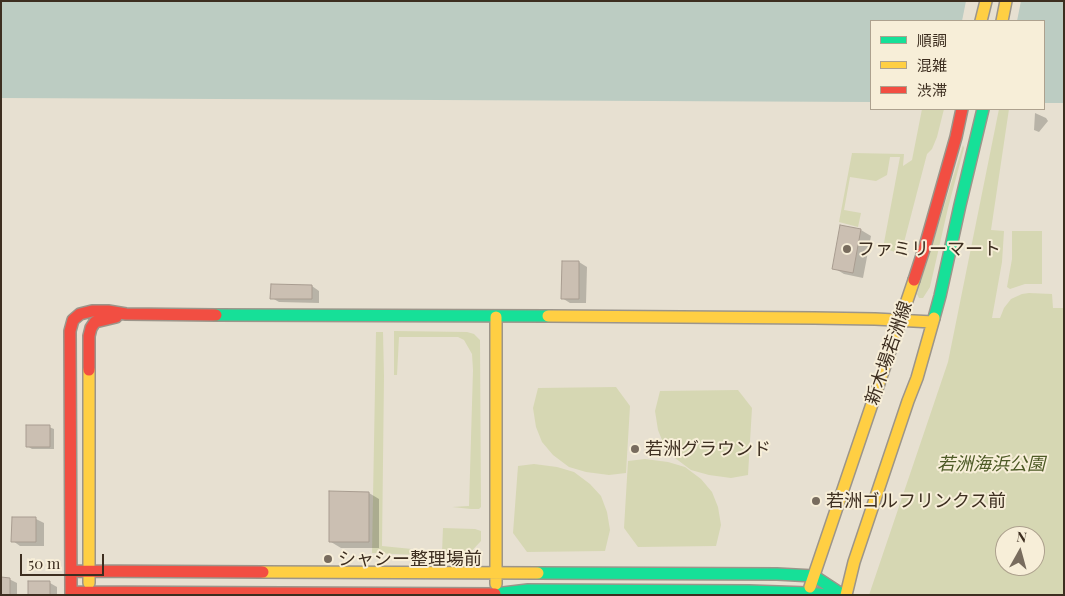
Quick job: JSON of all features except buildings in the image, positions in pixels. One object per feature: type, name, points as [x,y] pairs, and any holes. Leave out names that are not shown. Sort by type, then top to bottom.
[{"type":"street","points":[[981,20],[986,1]]},
{"type":"street","points":[[1002,20],[1006,1]]},
{"type":"street","name":"新木場若洲線","points":[[808,594],[931,227],[962,110]]},
{"type":"street","name":"新木場若洲線","points":[[845,595],[854,562],[917,378],[933,322],[983,110]]},
{"type":"street","points":[[826,595],[749,591],[528,590],[496,594],[70,593],[70,331],[73,320],[80,314],[92,311],[108,311],[126,314],[814,318],[933,322]]},
{"type":"street","points":[[89,593],[89,336],[95,322],[126,314]]},
{"type":"street","points":[[496,316],[496,594]]},
{"type":"street","points":[[71,571],[777,574],[814,576],[845,595]]},
{"type":"street","points":[[264,572],[264,594]]},
{"type":"green space","points":[[922,110],[944,110],[937,137],[932,149],[927,154],[901,254],[883,248],[900,157],[890,157],[887,175],[876,181],[850,177],[844,210],[861,213],[858,227],[839,222],[852,153],[904,154],[903,166],[912,160]]},
{"type":"green space","name":"若洲海浜公園","points":[[999,110],[1009,110],[991,230],[1004,231],[1002,262],[992,318],[1000,318],[1004,308],[1011,299],[1029,293],[1052,294],[1053,308],[1064,308],[1064,595],[869,595],[948,362]]},
{"type":"green space","points":[[963,145],[964,148],[930,287],[923,298],[919,298],[917,294]]},
{"type":"green space","points":[[1012,231],[1042,231],[1042,284],[1025,284],[1010,289],[1007,287],[1012,259]]},
{"type":"green space","points":[[394,331],[467,332],[474,334],[480,340],[481,507],[479,509],[452,507],[469,506],[472,354],[464,340],[458,337],[399,337],[397,375],[394,375]]},
{"type":"green space","points":[[376,332],[383,332],[382,546],[442,552],[443,528],[475,529],[481,531],[481,541],[466,557],[372,553]]},
{"type":"green space","points":[[616,387],[630,406],[626,473],[609,475],[586,472],[569,467],[553,455],[542,442],[536,427],[533,408],[538,388]]},
{"type":"green space","points":[[738,390],[752,408],[748,475],[731,478],[691,470],[675,458],[664,445],[658,430],[655,411],[660,391]]},
{"type":"green space","points":[[645,459],[668,462],[685,467],[701,479],[712,492],[718,507],[721,525],[716,546],[638,547],[624,528],[628,461]]},
{"type":"green space","points":[[534,464],[557,467],[574,472],[590,484],[601,496],[607,512],[610,530],[605,551],[527,552],[513,533],[518,466]]},
{"type":"shaded area","points":[[1,1],[1064,1],[1064,103],[1045,103],[1045,20],[870,20],[870,102],[1,98]]},
{"type":"pier","points":[[966,1],[1021,1],[1017,20],[962,20]]},
{"type":"traffic: fast","points":[[934,318],[983,110]]},
{"type":"traffic: fast","points":[[216,315],[548,316]]},
{"type":"traffic: fast","points":[[538,573],[777,574],[814,576],[843,595]]},
{"type":"traffic: fast","points":[[495,594],[528,590],[749,591],[827,595]]},
{"type":"traffic: slow","points":[[981,20],[986,1]]},
{"type":"traffic: slow","points":[[1002,20],[1006,1]]},
{"type":"traffic: slow","points":[[810,587],[914,280]]},
{"type":"traffic: slow","points":[[548,316],[814,318],[933,322]]},
{"type":"traffic: slow","points":[[496,317],[496,584]]},
{"type":"traffic: slow","points":[[846,595],[854,562],[917,378],[934,318]]},
{"type":"traffic: slow","points":[[89,370],[89,583]]},
{"type":"traffic: slow","points":[[263,572],[538,573]]},
{"type":"traffic: jam","points":[[914,280],[956,137],[962,110]]},
{"type":"traffic: jam","points":[[71,595],[70,331],[73,320],[80,314],[92,311],[126,314],[216,315]]},
{"type":"traffic: jam","points":[[89,370],[89,336],[91,328],[95,322],[116,317]]},
{"type":"traffic: jam","points":[[71,571],[263,572]]},
{"type":"traffic: jam","points":[[71,592],[495,594]]},
{"type":"place","name":"ファミリーマート","points":[[847,249]]},
{"type":"place","name":"若洲グラウンド","points":[[635,449]]},
{"type":"place","name":"若洲ゴルフリンクス前","points":[[816,501]]},
{"type":"place","name":"シャシー整理場前","points":[[328,559]]}]
